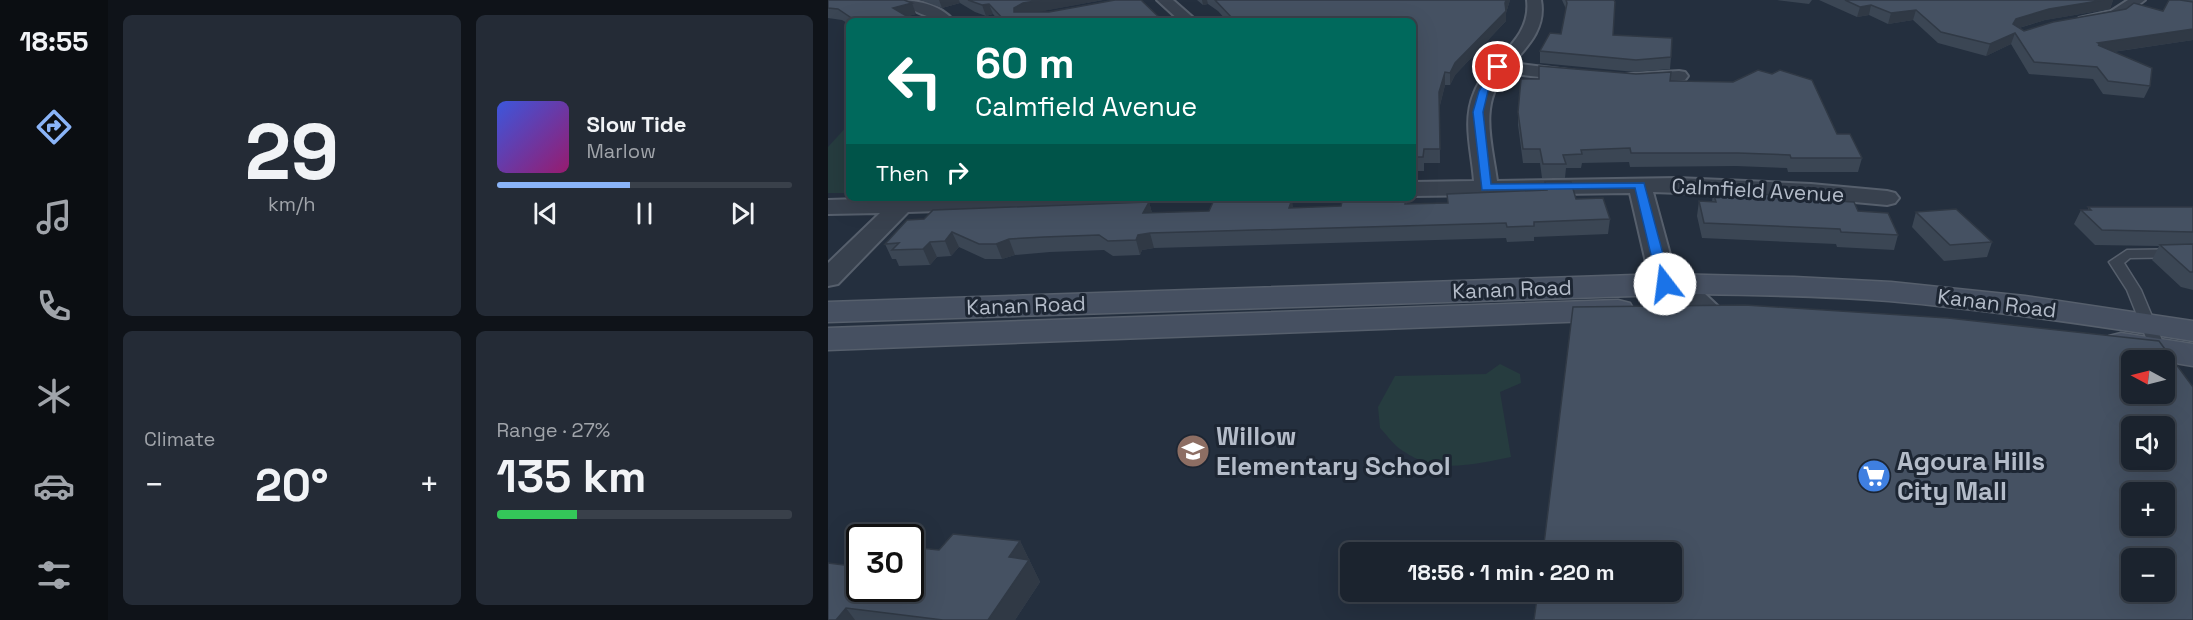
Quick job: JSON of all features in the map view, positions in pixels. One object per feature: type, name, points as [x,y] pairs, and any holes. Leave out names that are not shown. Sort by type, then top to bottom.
[{"type":"main road","name":"Kanan Road","points":[[828,312],[1665,284],[1800,286],[1922,294],[2045,308],[2153,350]]},
{"type":"main road","name":"Kanan Road","points":[[828,339],[1608,310],[1818,313],[1943,322],[2132,350]]},
{"type":"main road","name":"Kanan Road","points":[[2172,350],[2193,331]]},
{"type":"street","points":[[901,0],[925,8],[941,18]]},
{"type":"street","points":[[1164,0],[1185,18]]},
{"type":"street","points":[[1486,188],[1478,112],[1484,91],[1498,67],[1527,36],[1535,20],[1534,0]]},
{"type":"street","points":[[2074,23],[2116,15],[2138,0]]},
{"type":"street","points":[[1498,67],[1592,76]]},
{"type":"street","points":[[1613,78],[1679,76]]},
{"type":"street","points":[[1640,185],[1665,284],[1694,299],[1709,311]]},
{"type":"street","name":"Calmfield Avenue","points":[[1416,189],[1640,185],[1737,186],[1887,198]]},
{"type":"street","points":[[828,207],[1029,201]]},
{"type":"street","points":[[828,278],[901,205]]},
{"type":"lane","points":[[2164,350],[2134,290],[2116,262],[2127,254],[2193,253]]},
{"type":"green space","points":[[846,127],[846,193],[828,193],[828,147]]},
{"type":"green space","points":[[1500,364],[1520,374],[1521,383],[1500,392],[1511,457],[1470,465],[1429,463],[1400,449],[1380,428],[1378,407],[1395,376],[1486,374]]},
{"type":"building","points":[[828,0],[904,0],[912,3],[893,8],[910,18],[852,18],[838,9],[828,8]]},
{"type":"building","points":[[968,0],[1041,0],[1023,3],[1014,8],[1014,12],[1049,12],[1115,0],[1141,0],[1160,18],[1002,18],[989,4],[982,5]]},
{"type":"building","points":[[1215,0],[1506,0],[1506,11],[1455,63],[1450,73],[1445,72],[1439,92],[1440,149],[1424,149],[1423,157],[1416,157],[1416,18],[1232,18]]},
{"type":"building","points":[[1566,0],[1614,0],[1613,35],[1672,38],[1671,57],[1636,60],[1540,51],[1550,33],[1561,34]]},
{"type":"building","points":[[1845,0],[2104,0],[2049,9],[2016,19],[2013,24],[2024,31],[2053,22],[2126,9],[2134,3],[2163,11],[2169,0],[2180,0],[2193,2],[2193,29],[2098,43],[2102,45],[2098,45],[2152,68],[2150,86],[2108,81],[2097,67],[2034,62],[2015,33],[1990,44],[1941,32],[1916,10],[1891,13],[1871,5],[1860,7]]},
{"type":"building","points":[[1539,66],[1636,74],[1671,72],[1670,81],[1733,82],[1758,70],[1772,74],[1780,70],[1812,80],[1837,134],[1850,134],[1862,158],[1791,158],[1790,155],[1738,153],[1631,153],[1630,148],[1581,150],[1582,154],[1563,155],[1566,164],[1543,164],[1540,149],[1523,149],[1518,112],[1521,79],[1539,79]]},
{"type":"building","points":[[1545,182],[1571,182],[1576,199],[1603,198],[1610,219],[1534,222],[1534,226],[1507,227],[1506,223],[1150,233],[1138,235],[1136,240],[1108,241],[1099,235],[1044,237],[1009,239],[996,244],[979,244],[952,232],[945,241],[930,242],[923,249],[892,250],[899,243],[885,244],[907,220],[924,219],[933,210],[1149,202],[1143,213],[1209,211],[1214,201],[1291,201],[1289,208],[1341,206],[1342,201],[1406,201],[1405,204],[1448,203],[1447,194],[1547,190]]},
{"type":"building","points":[[1713,192],[1817,197],[1818,200],[1854,202],[1858,211],[1888,213],[1898,235],[1841,232],[1840,229],[1704,223],[1699,201],[1716,202]]},
{"type":"building","points":[[2088,207],[2193,207],[2193,232],[2102,230],[2081,210],[2091,210]]},
{"type":"building","points":[[1956,209],[1992,242],[1950,245],[1916,212]]},
{"type":"building","points":[[2193,244],[2193,272],[2190,272],[2160,245]]},
{"type":"building","name":"Agoura Hills City Mall","points":[[1745,305],[1948,318],[2159,341],[2166,350],[2121,350],[2121,404],[2175,404],[2175,363],[2193,387],[2193,620],[1534,620],[1536,602],[1682,602],[1682,542],[1544,542],[1573,307]]},
{"type":"building","points":[[953,534],[1020,541],[1009,557],[1029,560],[988,620],[943,620],[846,608],[836,620],[828,620],[828,563],[846,565],[846,602],[924,602],[924,548],[939,550]]},
{"type":"place","name":"Willow Elementary School","points":[[1193,451]]},
{"type":"place","name":"Agoura Hills City Mall","points":[[1874,476]]},
{"type":"route","points":[[1498,67],[1484,91],[1478,112],[1486,188],[1640,185],[1665,284]]}]
